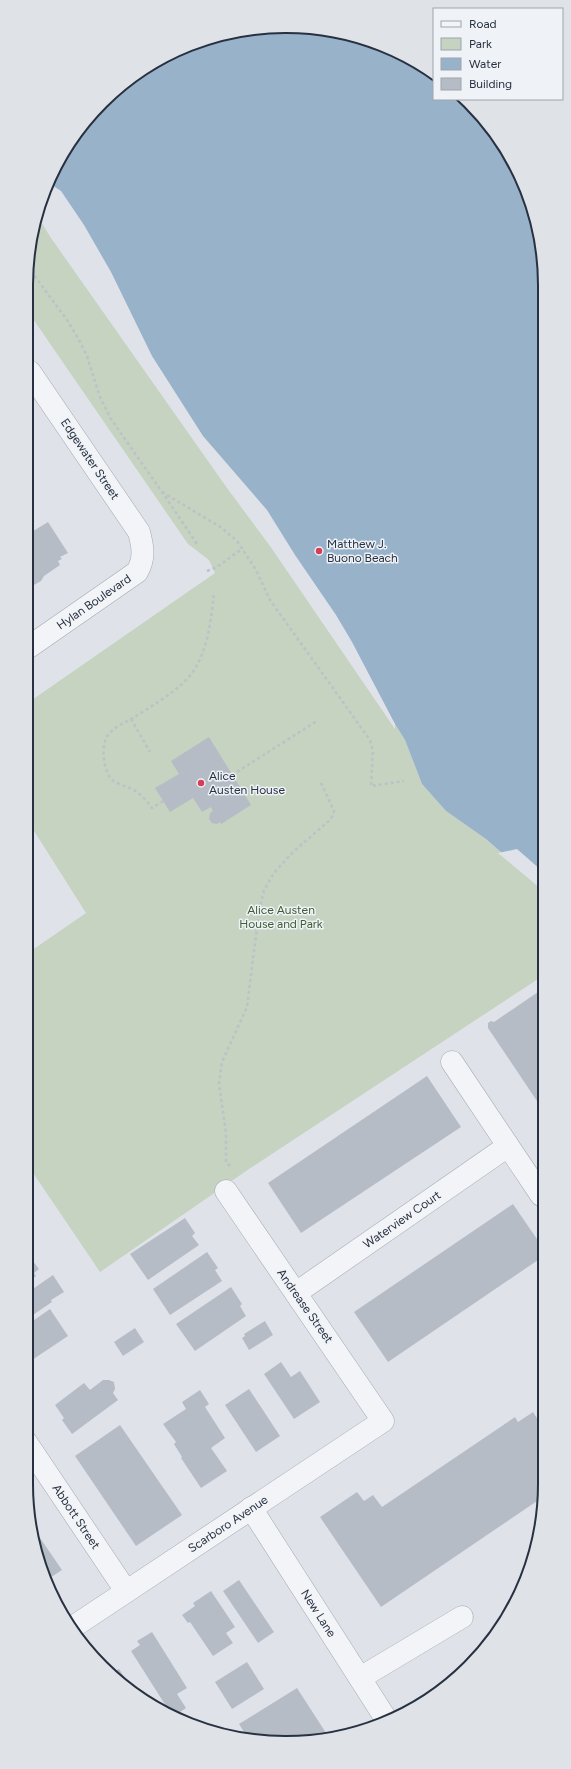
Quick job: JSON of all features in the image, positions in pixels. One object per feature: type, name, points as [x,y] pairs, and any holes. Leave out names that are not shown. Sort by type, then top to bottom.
[{"type":"street","name":"Edgewater Street","points":[[33,376],[139,532],[144,548]]},
{"type":"street","name":"Hylan Boulevard","points":[[33,643],[137,572],[142,563],[144,548]]},
{"type":"street","points":[[452,1062],[538,1191]]},
{"type":"street","name":"Waterview Court","points":[[296,1293],[508,1146]]},
{"type":"street","name":"Andrease Street","points":[[226,1191],[383,1421]]},
{"type":"street","name":"Scarboro Avenue","points":[[76,1625],[383,1421]]},
{"type":"street","name":"Abbott Street","points":[[33,1452],[126,1591]]},
{"type":"street","name":"New Lane","points":[[251,1508],[384,1716]]},
{"type":"street","points":[[360,1678],[462,1617]]},
{"type":"path","points":[[34,275],[67,320],[78,338],[86,356],[100,397],[111,419],[196,544]]},
{"type":"path","points":[[162,492],[222,528],[237,540],[243,548],[256,570],[270,600],[370,740],[373,750],[371,786],[404,781]]},
{"type":"path","points":[[207,571],[217,567],[243,548]]},
{"type":"path","points":[[163,801],[152,808],[139,793],[113,780],[108,775],[104,756],[104,746],[113,729],[131,719],[178,687],[188,678],[199,660],[209,631],[214,592]]},
{"type":"path","points":[[131,719],[150,752]]},
{"type":"path","points":[[232,775],[317,721]]},
{"type":"path","points":[[235,1171],[226,1162],[226,1134],[219,1084],[222,1062],[247,1007],[259,912],[264,890],[274,873],[292,853],[331,819],[334,811],[321,783]]},
{"type":"green space","name":"Alice Austen House and Park","points":[[42,219],[395,724],[405,740],[422,784],[446,811],[486,839],[538,884],[538,979],[249,1169],[100,1272],[33,1173],[33,950],[86,913],[33,829],[33,699],[215,573],[209,560],[188,544],[33,319],[35,253]]},
{"type":"water","points":[[286,33],[318,35],[367,46],[397,59],[433,81],[433,100],[456,100],[475,119],[486,132],[504,159],[525,204],[536,253],[538,286],[538,884],[486,839],[446,811],[422,784],[405,740],[42,219],[52,189],[67,159],[85,132],[107,107],[132,85],[159,67],[204,46],[253,35]]},
{"type":"pier","points":[[53,186],[61,191],[84,225],[111,272],[152,356],[203,436],[267,510],[295,555],[336,615],[352,642],[395,724],[395,729],[270,546],[227,488],[41,222],[46,204]]},
{"type":"pier","points":[[517,849],[538,867],[538,886],[498,853]]},
{"type":"building","points":[[48,522],[68,553],[60,557],[62,559],[58,561],[60,565],[34,585],[33,585],[33,531]]},
{"type":"building","name":"Alice Austen House","points":[[209,737],[251,805],[221,824],[220,822],[217,824],[212,823],[209,819],[210,813],[213,811],[211,807],[202,812],[193,798],[170,812],[155,788],[179,774],[171,761]]},
{"type":"building","points":[[538,992],[538,1103],[488,1028],[488,1023],[491,1021],[494,1022]]},
{"type":"building","points":[[427,1076],[461,1127],[301,1233],[268,1183]]},
{"type":"building","points":[[513,1204],[538,1241],[538,1260],[388,1362],[354,1312]]},
{"type":"building","points":[[185,1218],[195,1233],[192,1236],[199,1245],[148,1280],[130,1254]]},
{"type":"building","points":[[207,1252],[218,1268],[215,1270],[222,1281],[170,1315],[153,1289]]},
{"type":"building","points":[[33,1261],[39,1269],[34,1273],[36,1276],[33,1278]]},
{"type":"building","points":[[53,1275],[64,1292],[51,1300],[52,1302],[33,1315],[33,1289]]},
{"type":"building","points":[[231,1287],[242,1304],[240,1306],[246,1316],[195,1351],[176,1324]]},
{"type":"building","points":[[50,1309],[68,1336],[33,1359],[33,1321]]},
{"type":"building","points":[[265,1321],[273,1335],[249,1350],[242,1338],[245,1336],[244,1334]]},
{"type":"building","points":[[135,1328],[144,1342],[123,1356],[114,1342]]},
{"type":"building","points":[[281,1362],[291,1377],[300,1371],[320,1402],[294,1419],[264,1374]]},
{"type":"building","points":[[103,1380],[114,1382],[115,1389],[113,1393],[118,1400],[72,1434],[62,1420],[64,1418],[55,1405],[84,1383],[90,1390]]},
{"type":"building","points":[[249,1389],[280,1436],[256,1452],[225,1405]]},
{"type":"building","points":[[200,1390],[209,1404],[205,1407],[225,1438],[211,1448],[227,1471],[201,1488],[181,1458],[182,1457],[174,1444],[176,1442],[163,1424],[186,1409],[182,1402]]},
{"type":"building","points":[[533,1412],[538,1420],[537,1501],[381,1607],[320,1517],[357,1492],[364,1501],[373,1495],[382,1507],[515,1417],[518,1422]]},
{"type":"building","points":[[120,1425],[182,1515],[136,1546],[75,1456]]},
{"type":"building","points":[[39,1536],[62,1570],[51,1577],[46,1565]]},
{"type":"building","points":[[239,1580],[274,1632],[258,1643],[223,1591]]},
{"type":"building","points":[[211,1591],[235,1627],[226,1633],[233,1643],[213,1656],[190,1622],[188,1623],[182,1615],[195,1606],[193,1603]]},
{"type":"building","points":[[152,1632],[187,1688],[177,1694],[186,1708],[179,1713],[166,1706],[131,1651],[140,1645],[137,1641]]},
{"type":"building","points":[[247,1662],[264,1689],[232,1709],[215,1682]]},
{"type":"building","points":[[119,1669],[125,1678],[119,1673],[116,1670]]},
{"type":"building","points":[[297,1688],[326,1733],[286,1736],[253,1734],[244,1732],[239,1724]]},
{"type":"place","name":"Matthew J. Buono Beach","points":[[319,551]]},
{"type":"place","name":"Alice Austen House","points":[[201,783]]}]
